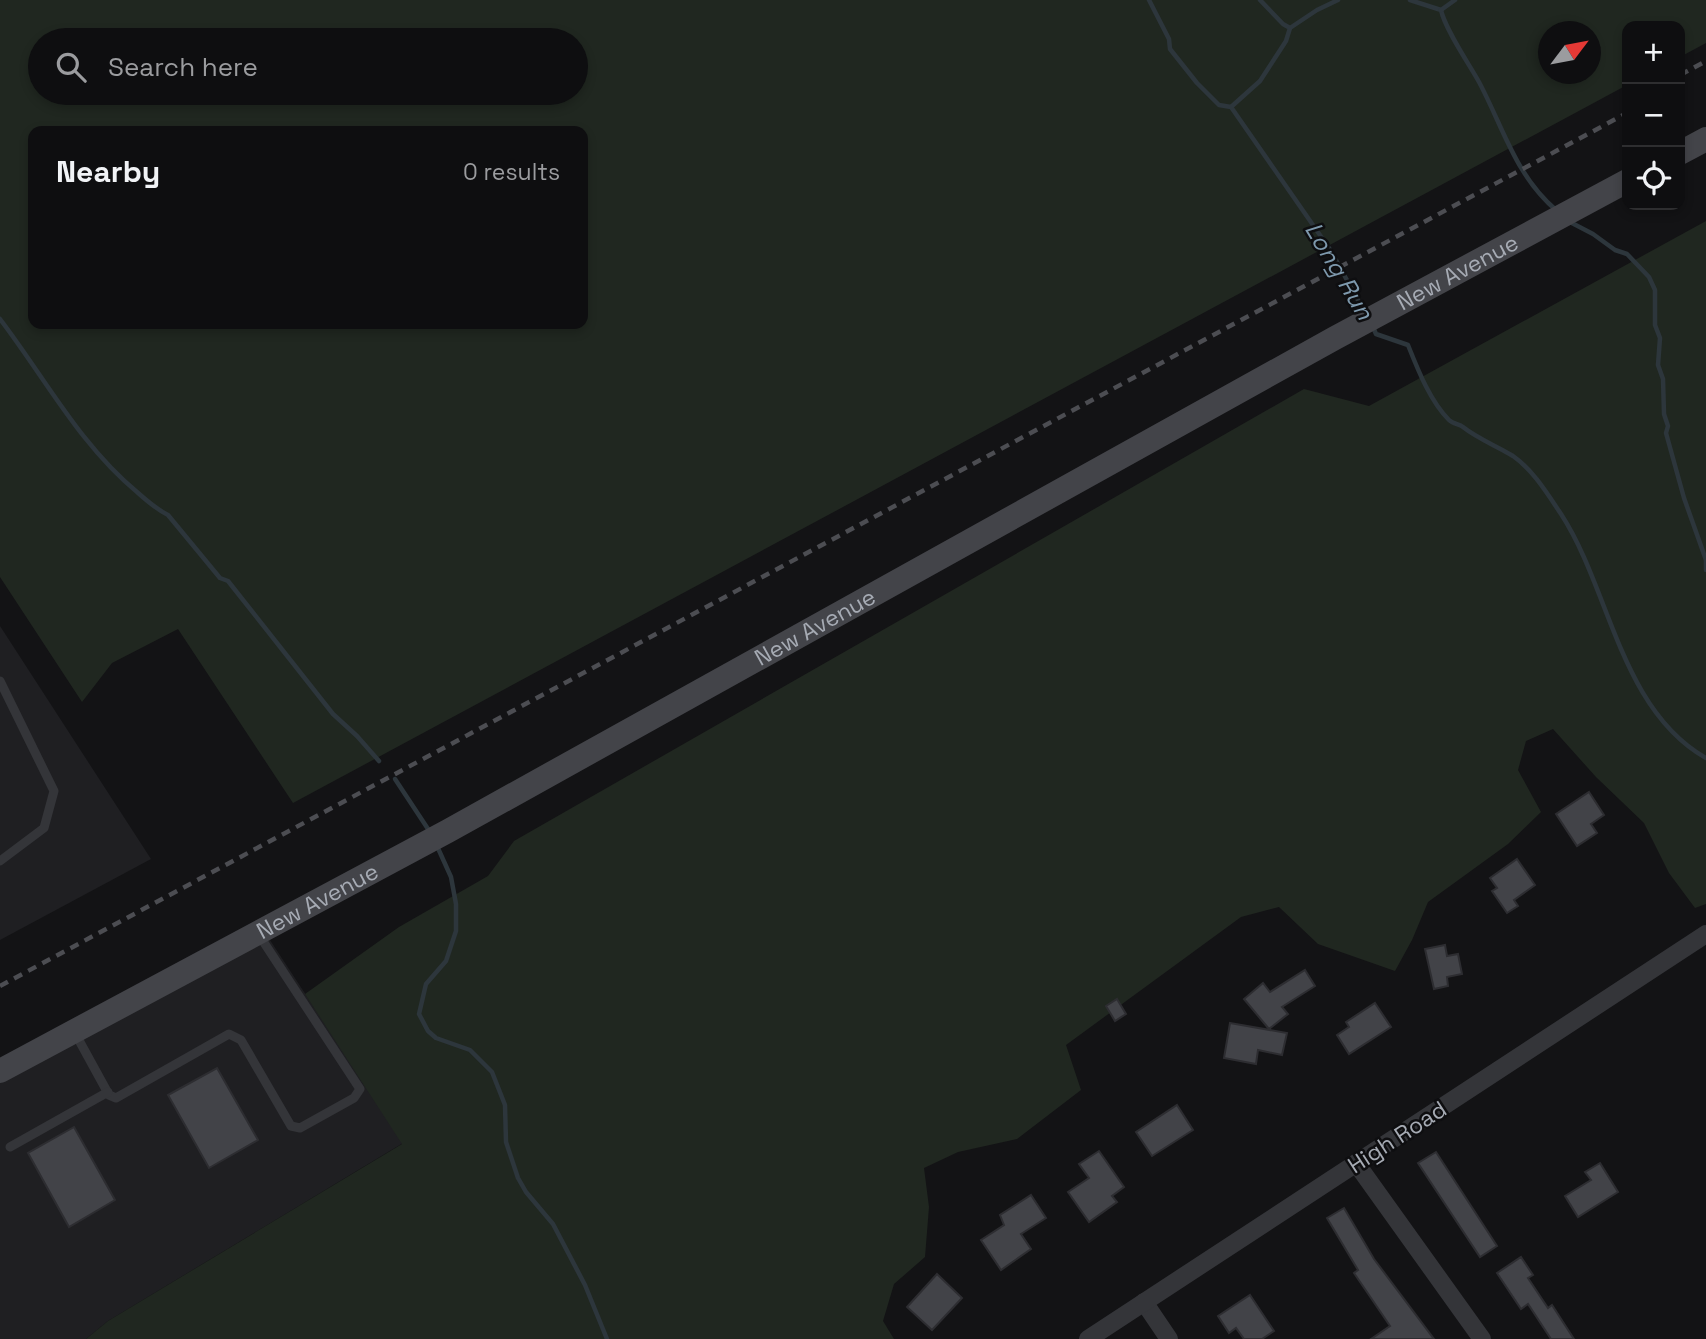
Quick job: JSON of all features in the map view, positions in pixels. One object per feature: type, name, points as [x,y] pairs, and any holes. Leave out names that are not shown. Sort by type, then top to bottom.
[{"type":"main road","points":[[1685,150],[1706,139]]},
{"type":"main road","name":"New Avenue","points":[[0,1070],[434,839],[1335,338],[1622,184]]},
{"type":"street","name":"High Road","points":[[1088,1339],[1706,934]]},
{"type":"street","points":[[1356,1163],[1482,1339]]},
{"type":"street","points":[[1144,1302],[1169,1339]]},
{"type":"lane","points":[[0,681],[54,791],[44,828],[0,861]]},
{"type":"lane","points":[[74,1031],[107,1093],[116,1098],[229,1034],[241,1040],[291,1126],[300,1128],[354,1098],[359,1089],[258,933]]},
{"type":"lane","points":[[10,1147],[107,1093]]},
{"type":"shaded area","points":[[0,0],[1706,0],[1706,43],[1685,54],[1685,21],[1622,21],[1622,88],[293,803],[178,629],[112,663],[82,702],[0,577]]},
{"type":"shaded area","points":[[1706,221],[1706,904],[1695,908],[1669,873],[1644,823],[1596,777],[1553,729],[1526,741],[1518,770],[1541,812],[1508,844],[1428,902],[1395,971],[1318,944],[1279,907],[1241,917],[1066,1045],[1081,1090],[1017,1139],[958,1152],[924,1168],[929,1207],[925,1257],[894,1284],[883,1321],[894,1339],[86,1339],[108,1321],[402,1144],[305,994],[399,927],[488,876],[514,841],[1304,389],[1369,406]]},
{"type":"shaded area","points":[[0,626],[151,859],[0,940]]},
{"type":"shaded area","points":[[268,937],[403,1143],[108,1321],[86,1339],[0,1339],[0,1080]]},
{"type":"building","points":[[1589,792],[1604,815],[1591,824],[1597,833],[1577,846],[1556,814]]},
{"type":"building","points":[[1517,859],[1535,885],[1514,900],[1518,906],[1507,913],[1492,891],[1497,888],[1490,878]]},
{"type":"building","points":[[1445,945],[1447,956],[1458,954],[1462,974],[1447,977],[1448,986],[1434,989],[1425,949]]},
{"type":"building","points":[[1305,970],[1315,986],[1282,1007],[1288,1014],[1269,1029],[1244,999],[1263,983],[1270,992]]},
{"type":"building","points":[[1117,999],[1126,1014],[1115,1021],[1106,1006]]},
{"type":"building","points":[[1375,1003],[1391,1027],[1349,1054],[1337,1035],[1349,1027],[1346,1022]]},
{"type":"building","points":[[1230,1023],[1287,1033],[1282,1055],[1258,1050],[1256,1064],[1224,1058]]},
{"type":"building","points":[[217,1068],[258,1140],[209,1168],[168,1095]]},
{"type":"building","points":[[1177,1105],[1193,1130],[1152,1156],[1136,1132]]},
{"type":"building","points":[[74,1127],[115,1200],[69,1227],[28,1153]]},
{"type":"building","points":[[1099,1151],[1124,1187],[1112,1196],[1117,1202],[1089,1222],[1068,1192],[1089,1178],[1079,1164]]},
{"type":"building","points":[[1436,1152],[1497,1246],[1480,1257],[1418,1163]]},
{"type":"building","points":[[1600,1163],[1618,1192],[1578,1217],[1565,1196],[1591,1180],[1585,1172]]},
{"type":"building","points":[[1031,1195],[1046,1218],[1021,1234],[1031,1249],[1001,1270],[981,1240],[1004,1225],[1000,1215]]},
{"type":"building","points":[[1344,1208],[1374,1259],[1434,1339],[1371,1339],[1390,1326],[1354,1273],[1358,1270],[1327,1218]]},
{"type":"building","points":[[1521,1257],[1533,1275],[1528,1278],[1548,1308],[1552,1305],[1574,1339],[1551,1339],[1528,1304],[1521,1309],[1497,1273]]},
{"type":"building","points":[[937,1274],[962,1298],[932,1330],[907,1307]]},
{"type":"building","points":[[1250,1295],[1274,1331],[1262,1339],[1244,1339],[1236,1328],[1229,1333],[1218,1316]]},
{"type":"waterway","name":"Long Run","points":[[1149,0],[1169,39],[1170,49],[1219,105],[1231,107],[1331,251],[1365,313]]},
{"type":"waterway","points":[[1260,0],[1290,28]]},
{"type":"waterway","points":[[1231,107],[1260,81],[1286,41],[1290,28],[1338,0]]},
{"type":"waterway","points":[[1410,0],[1441,10]]},
{"type":"waterway","points":[[1441,10],[1455,0]]},
{"type":"waterway","points":[[1441,10],[1447,27],[1479,82],[1520,167],[1557,211]]},
{"type":"waterway","points":[[1568,221],[1615,250],[1627,254],[1649,277],[1655,290],[1655,325],[1660,338],[1658,365],[1663,379],[1664,414],[1668,426],[1666,433],[1684,498],[1706,560]]},
{"type":"waterway","points":[[0,319],[80,432],[98,453],[144,499],[168,515],[220,578],[228,581],[333,714],[379,761]]},
{"type":"waterway","name":"Long Run","points":[[1373,327],[1376,334],[1408,345],[1430,395],[1449,420],[1513,456],[1539,482],[1578,544],[1635,679],[1654,710],[1677,737],[1706,758]]},
{"type":"waterway","points":[[1706,560],[1706,570]]},
{"type":"waterway","points":[[395,779],[430,832]]},
{"type":"waterway","points":[[437,846],[451,877],[456,904],[456,931],[446,961],[426,984],[419,1014],[428,1031],[436,1038],[470,1050],[492,1072],[505,1105],[506,1142],[518,1178],[526,1192],[553,1224],[585,1285],[607,1339]]},
{"type":"railway","points":[[1685,72],[1706,61]]},
{"type":"railway","points":[[0,986],[1622,116]]}]
